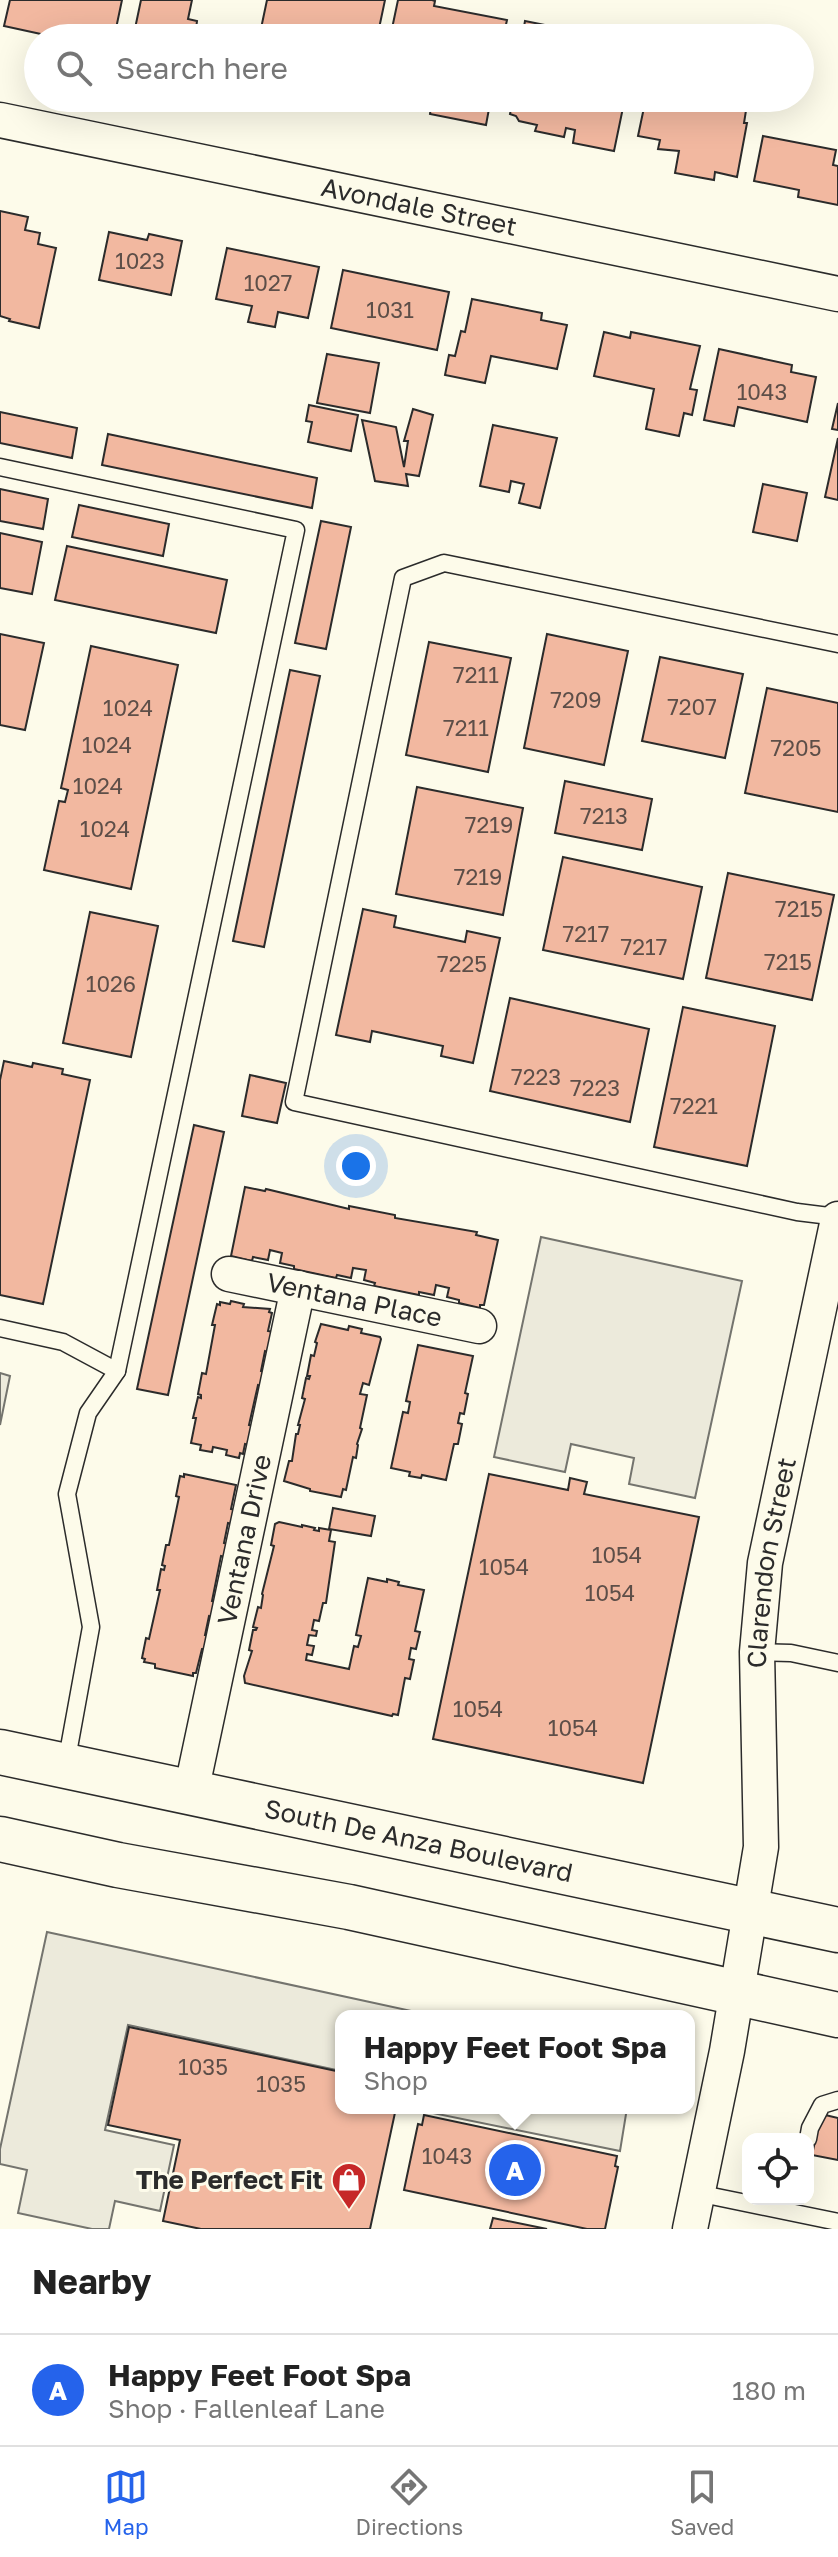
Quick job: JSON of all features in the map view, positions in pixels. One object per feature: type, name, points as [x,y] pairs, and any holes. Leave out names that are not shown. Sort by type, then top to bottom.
[{"type":"main road","name":"South De Anza Boulevard","points":[[0,1752],[838,1930]]},
{"type":"main road","points":[[0,1786],[66,1766]]},
{"type":"main road","points":[[0,1839],[118,1865],[349,1907],[838,2015]]},
{"type":"street","name":"Avondale Street","points":[[0,120],[838,294]]},
{"type":"street","name":"Clarendon Street","points":[[690,2229],[737,1994],[761,1847],[757,1652],[765,1563],[838,1218]]},
{"type":"street","name":"Ventana Place","points":[[229,1274],[479,1326]]},
{"type":"street","name":"Ventana Drive","points":[[191,1792],[298,1288]]},
{"type":"lane","points":[[0,467],[296,530],[117,1371],[88,1413],[67,1494],[91,1627],[66,1766]]},
{"type":"lane","points":[[838,644],[444,563],[403,578],[294,1102],[797,1212],[838,1218]]},
{"type":"lane","points":[[0,1328],[63,1342],[117,1371]]},
{"type":"lane","points":[[757,1652],[791,1653],[838,1663]]},
{"type":"lane","points":[[809,2133],[822,2105],[838,2100]]},
{"type":"lane","points":[[697,2193],[792,2206],[838,2222]]},
{"type":"shaded area","points":[[541,1237],[742,1281],[695,1498],[629,1484],[634,1458],[571,1444],[565,1472],[494,1457]]},
{"type":"shaded area","points":[[0,1373],[10,1376],[0,1425]]},
{"type":"shaded area","points":[[47,1932],[407,2010],[335,2010],[335,2070],[128,2025],[105,2130],[174,2145],[160,2211],[115,2201],[109,2229],[92,2229],[18,2213],[27,2170],[0,2164],[0,2149]]},
{"type":"shaded area","points":[[438,2114],[626,2114],[620,2151]]},
{"type":"building","points":[[10,0],[122,0],[117,24],[24,24],[24,30],[4,26]]},
{"type":"building","points":[[141,0],[192,0],[188,19],[197,21],[197,24],[136,24]]},
{"type":"building","points":[[267,0],[385,0],[380,24],[262,24]]},
{"type":"building","points":[[398,0],[432,0],[435,1],[434,6],[507,20],[506,24],[393,24]]},
{"type":"building","points":[[430,112],[488,112],[486,125]]},
{"type":"building","points":[[622,112],[614,151],[573,143],[575,130],[566,128],[564,137],[535,131],[537,125],[519,121],[510,114]]},
{"type":"building","points":[[643,112],[746,112],[744,123],[747,123],[737,177],[715,172],[714,180],[675,173],[679,151],[658,149],[660,140],[638,136]]},
{"type":"building","points":[[763,136],[836,150],[833,165],[838,166],[838,205],[798,197],[799,190],[754,181]]},
{"type":"building","points":[[0,211],[28,217],[25,230],[40,233],[38,244],[56,248],[39,328],[0,316]]},
{"type":"building","points":[[109,232],[147,240],[149,234],[182,241],[171,295],[99,280]]},
{"type":"building","points":[[227,248],[319,267],[308,318],[278,312],[275,327],[248,322],[252,306],[216,299]]},
{"type":"building","points":[[343,270],[449,292],[437,350],[331,328]]},
{"type":"building","points":[[472,299],[542,313],[541,320],[567,325],[557,369],[491,356],[485,383],[445,375],[449,355],[455,356],[461,331],[465,332]]},
{"type":"building","points":[[604,332],[630,338],[631,332],[700,346],[690,389],[697,390],[692,415],[684,413],[679,436],[646,429],[654,389],[594,376]]},
{"type":"building","points":[[719,349],[792,365],[791,372],[816,377],[807,422],[738,407],[734,426],[704,420]]},
{"type":"building","points":[[327,354],[379,363],[370,413],[317,403]]},
{"type":"building","points":[[838,403],[838,430],[832,429]]},
{"type":"building","points":[[309,405],[358,415],[351,451],[308,442],[312,422],[306,421]]},
{"type":"building","points":[[413,409],[433,415],[419,476],[406,474],[408,486],[375,481],[362,420],[396,427],[404,467],[408,441],[404,441]]},
{"type":"building","points":[[0,412],[77,428],[72,458],[0,443]]},
{"type":"building","points":[[493,425],[557,438],[540,508],[519,503],[524,484],[511,481],[509,492],[480,486]]},
{"type":"building","points":[[108,434],[317,478],[312,508],[102,465]]},
{"type":"building","points":[[838,438],[838,500],[825,497]]},
{"type":"building","points":[[763,484],[807,493],[797,541],[753,532]]},
{"type":"building","points":[[0,489],[48,499],[43,529],[0,521]]},
{"type":"building","points":[[79,505],[169,524],[163,556],[72,537]]},
{"type":"building","points":[[321,521],[351,527],[326,649],[295,643]]},
{"type":"building","points":[[0,533],[42,542],[32,594],[0,588]]},
{"type":"building","points":[[67,546],[227,580],[216,633],[55,600]]},
{"type":"building","points":[[0,634],[44,643],[25,730],[0,725]]},
{"type":"building","points":[[547,634],[628,651],[604,765],[524,748]]},
{"type":"building","points":[[429,642],[511,658],[488,772],[406,755]]},
{"type":"building","points":[[91,646],[178,665],[131,889],[44,870],[59,801],[65,802],[68,790],[61,788]]},
{"type":"building","points":[[660,657],[743,674],[725,758],[642,741]]},
{"type":"building","points":[[290,670],[320,676],[264,947],[233,941]]},
{"type":"building","points":[[767,688],[838,703],[838,812],[745,793]]},
{"type":"building","points":[[565,781],[652,799],[642,850],[555,833]]},
{"type":"building","points":[[417,787],[523,808],[503,915],[396,894]]},
{"type":"building","points":[[563,857],[702,887],[683,979],[543,950]]},
{"type":"building","points":[[728,873],[834,895],[812,1000],[706,978]]},
{"type":"building","points":[[363,909],[396,916],[394,927],[465,942],[467,931],[500,938],[473,1063],[441,1056],[443,1046],[372,1031],[370,1042],[336,1035]]},
{"type":"building","points":[[90,912],[158,926],[131,1057],[63,1043]]},
{"type":"building","points":[[510,998],[649,1029],[630,1122],[490,1091]]},
{"type":"building","points":[[683,1007],[775,1026],[747,1166],[654,1147]]},
{"type":"building","points":[[4,1061],[63,1069],[62,1074],[90,1080],[43,1304],[0,1295],[0,1080]]},
{"type":"building","points":[[250,1075],[286,1083],[277,1123],[242,1116]]},
{"type":"building","points":[[194,1125],[224,1132],[168,1395],[137,1389]]},
{"type":"building","points":[[245,1187],[477,1232],[476,1235],[498,1240],[484,1305],[480,1308],[459,1303],[459,1300],[447,1297],[449,1288],[436,1285],[434,1295],[374,1286],[375,1283],[364,1280],[366,1270],[353,1268],[351,1278],[337,1275],[336,1278],[294,1269],[294,1266],[280,1263],[282,1253],[270,1250],[268,1260],[253,1257],[252,1261],[231,1256]]},
{"type":"building","points":[[231,1301],[244,1304],[243,1307],[270,1309],[268,1331],[273,1332],[268,1352],[265,1351],[261,1386],[258,1385],[249,1425],[253,1426],[249,1445],[245,1444],[239,1458],[226,1455],[227,1450],[213,1447],[212,1452],[200,1450],[201,1445],[191,1443],[196,1418],[193,1418],[198,1397],[201,1398],[198,1394],[202,1373],[206,1374],[217,1304],[230,1304]]},
{"type":"building","points":[[321,1324],[348,1330],[349,1326],[362,1329],[361,1333],[381,1339],[369,1385],[363,1383],[360,1394],[367,1395],[362,1429],[356,1458],[353,1457],[346,1490],[343,1489],[341,1497],[310,1491],[284,1481],[289,1461],[292,1461],[305,1399],[302,1398],[306,1378],[310,1376],[307,1376],[311,1355],[314,1356]]},
{"type":"building","points":[[418,1345],[473,1356],[464,1414],[460,1413],[458,1423],[462,1424],[458,1444],[454,1444],[446,1480],[409,1476],[410,1472],[391,1468],[403,1412],[408,1413],[410,1402],[406,1401]]},
{"type":"building","points":[[184,1474],[236,1485],[231,1509],[235,1510],[232,1524],[228,1523],[224,1543],[228,1544],[225,1557],[221,1556],[205,1649],[202,1649],[193,1676],[155,1668],[155,1664],[144,1662],[142,1658],[160,1590],[157,1590],[179,1497],[176,1496],[180,1476],[184,1477]]},
{"type":"building","points":[[489,1474],[568,1490],[570,1478],[587,1482],[584,1494],[699,1517],[643,1783],[433,1739]]},
{"type":"building","points":[[333,1508],[375,1516],[371,1536],[329,1529]]},
{"type":"building","points":[[279,1522],[319,1531],[319,1528],[331,1530],[329,1541],[335,1542],[326,1603],[323,1603],[319,1621],[314,1620],[312,1630],[317,1631],[316,1636],[309,1635],[307,1645],[314,1646],[312,1655],[307,1654],[306,1660],[349,1669],[354,1646],[358,1647],[361,1636],[356,1635],[368,1578],[387,1582],[387,1579],[399,1582],[398,1585],[424,1590],[415,1631],[420,1632],[416,1649],[411,1648],[409,1659],[414,1660],[410,1679],[405,1678],[398,1715],[245,1683],[253,1630],[257,1628],[253,1627],[258,1607],[261,1608],[274,1546],[271,1545],[275,1524]]},
{"type":"building","points":[[129,2027],[335,2071],[335,2114],[395,2114],[370,2229],[201,2229],[163,2221],[180,2140],[108,2125]]},
{"type":"building","points":[[821,2114],[838,2118],[838,2160],[814,2155]]},
{"type":"building","points":[[424,2115],[617,2156],[615,2166],[618,2167],[605,2229],[587,2229],[404,2190],[418,2124],[422,2125]]},
{"type":"building","points":[[493,2218],[547,2229],[490,2229]]},
{"type":"place","name":"Happy Feet Foot Spa","points":[[515,2170]]},
{"type":"place","name":"The Perfect Fit","points":[[349,2211]]}]
